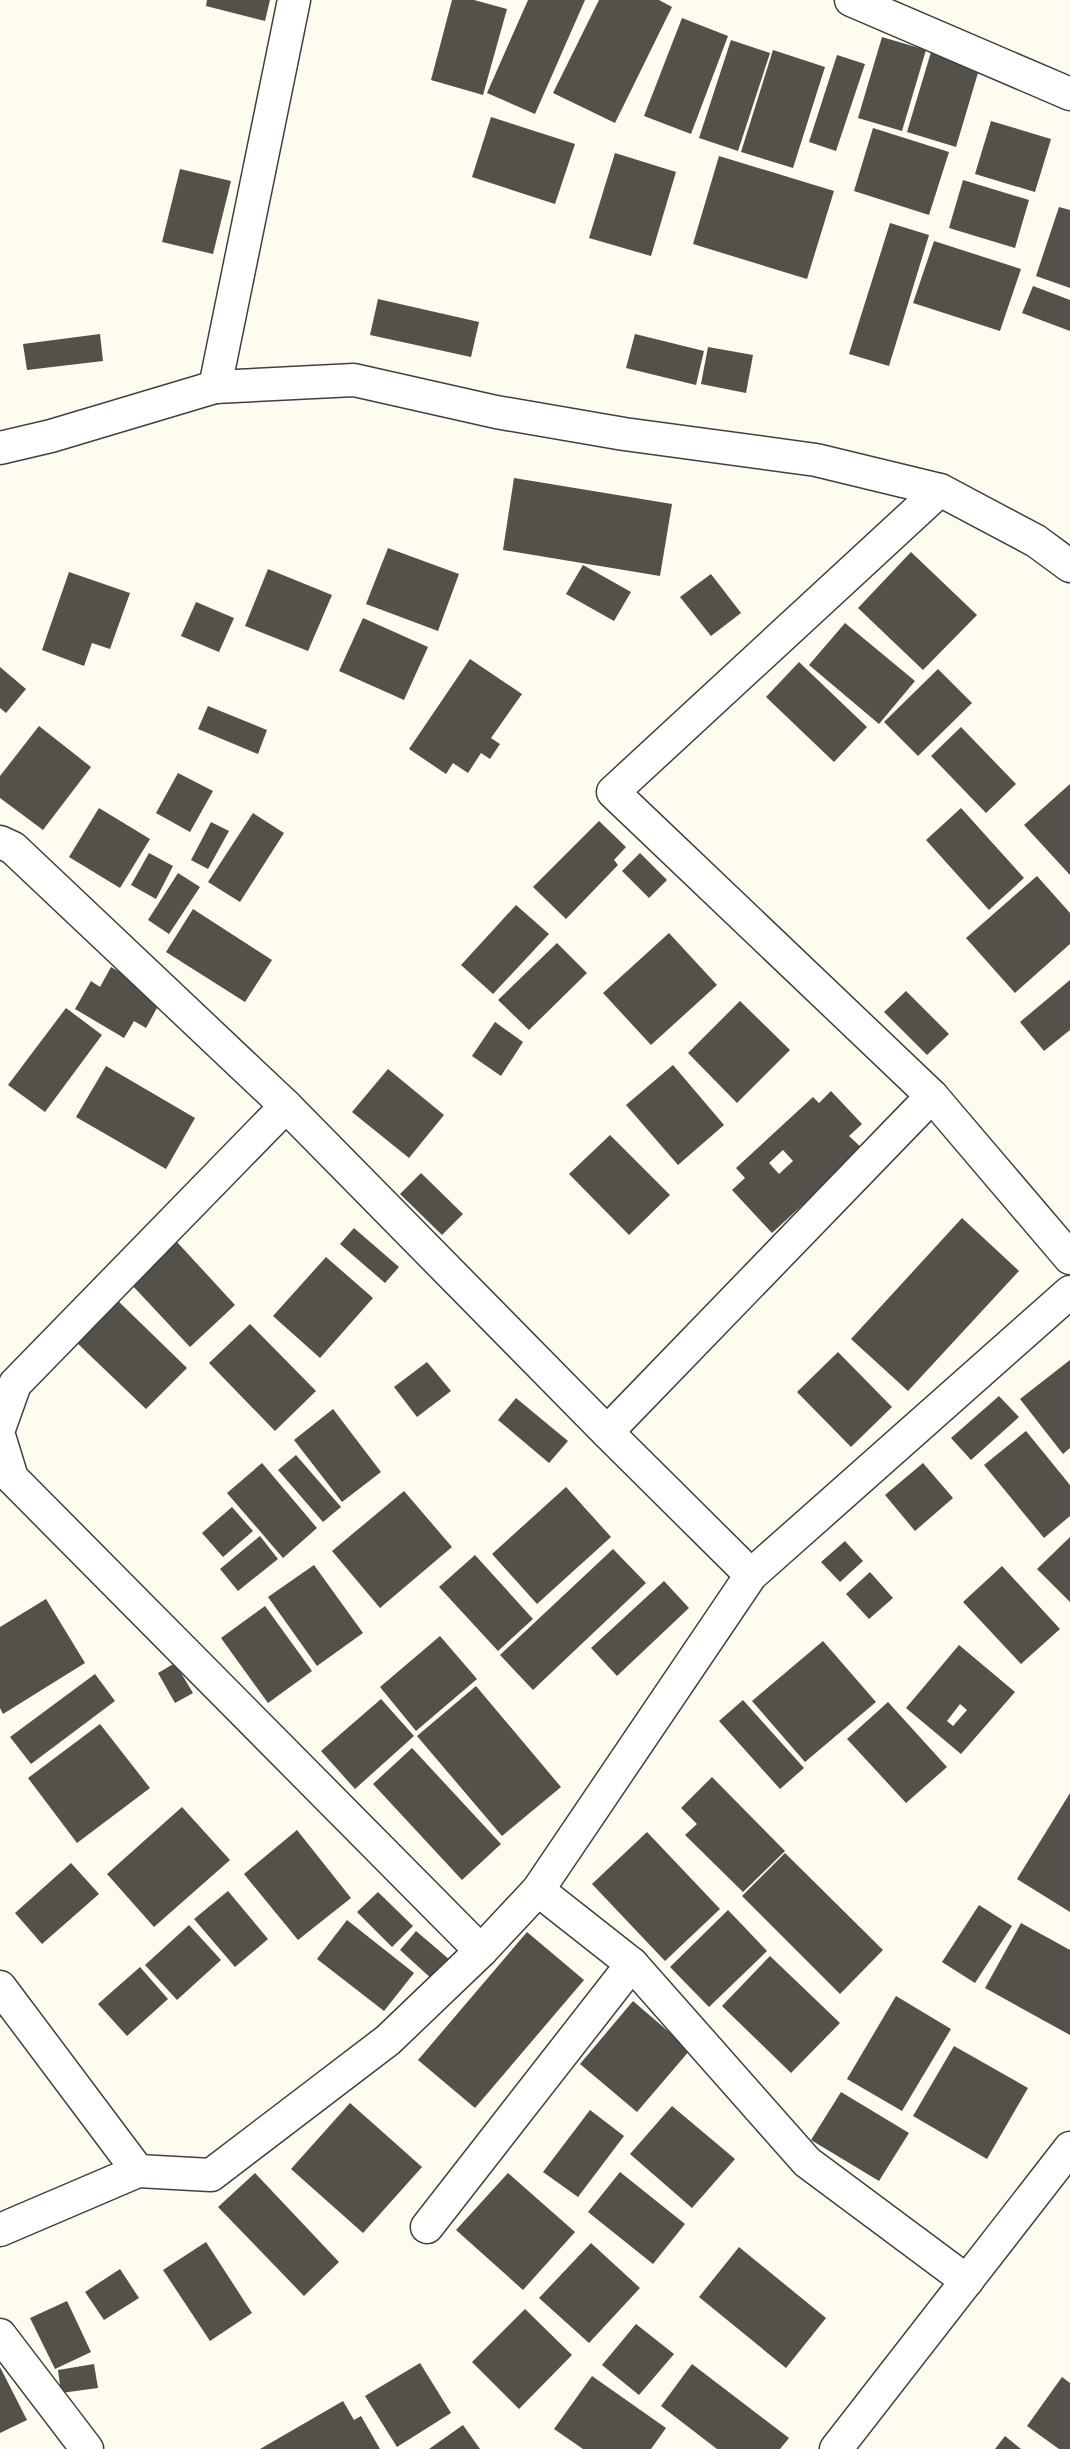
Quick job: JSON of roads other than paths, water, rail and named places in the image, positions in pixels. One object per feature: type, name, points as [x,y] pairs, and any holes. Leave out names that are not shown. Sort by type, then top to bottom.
[{"type":"street","points":[[215,387],[294,0]]},
{"type":"street","points":[[851,0],[1070,94]]},
{"type":"street","points":[[0,449],[215,387],[354,380],[496,412],[598,430],[816,460],[940,490],[1036,541],[1070,566]]},
{"type":"street","points":[[940,490],[613,792],[932,1096],[1070,1258]]},
{"type":"street","points":[[0,842],[13,848],[286,1106],[751,1575]]},
{"type":"street","points":[[607,1432],[932,1096]]},
{"type":"street","points":[[0,1426],[15,1384],[286,1106]]},
{"type":"street","points":[[0,2230],[138,2171],[211,2175],[388,2040],[481,1951],[538,1890],[751,1575],[1070,1292]]},
{"type":"street","points":[[0,1439],[12,1478],[481,1951]]},
{"type":"street","points":[[538,1890],[632,1964],[807,2162],[967,2281]]},
{"type":"street","points":[[427,2227],[632,1964]]},
{"type":"street","points":[[0,1987],[138,2171]]},
{"type":"street","points":[[836,2449],[1070,2148]]},
{"type":"street","points":[[0,2334],[87,2449]]}]
